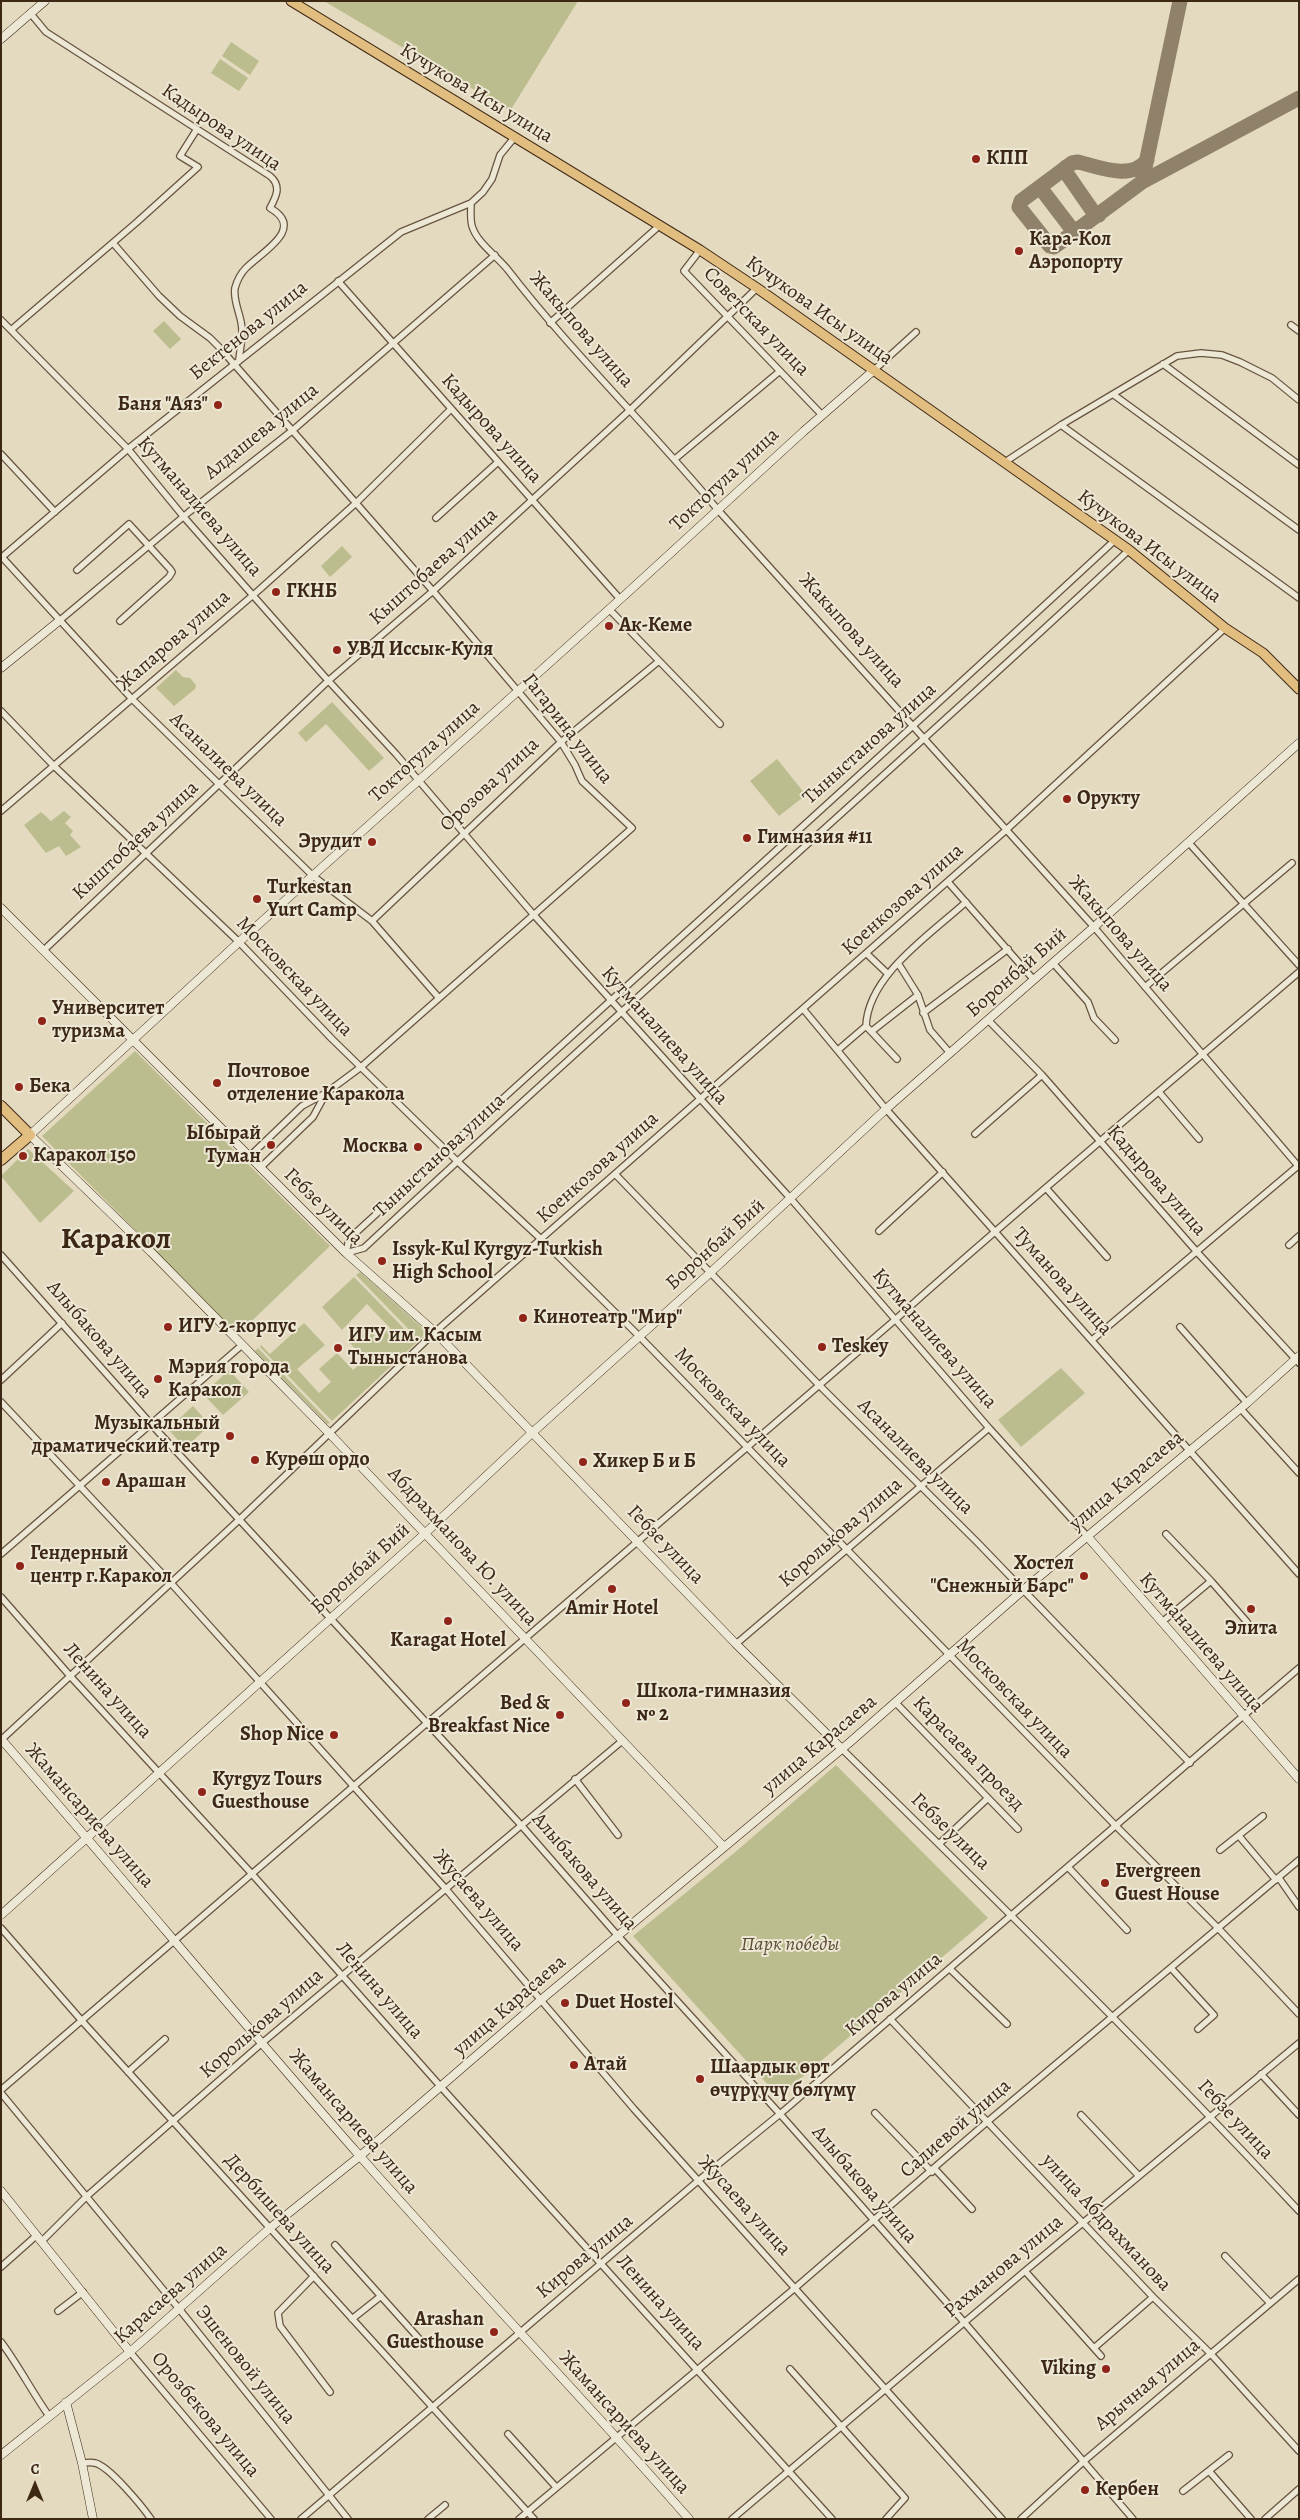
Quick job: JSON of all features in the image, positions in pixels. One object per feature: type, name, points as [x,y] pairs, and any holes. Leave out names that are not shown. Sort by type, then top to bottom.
[{"type":"highway","name":"Абдрахманова Ю. улица","points":[[1,1106],[30,1134]]},
{"type":"highway","name":"Токтогула улица","points":[[1,1160],[30,1134]]},
{"type":"main road","points":[[1,39],[45,1]]},
{"type":"main road","name":"Кучукова Исы улица","points":[[291,1],[700,250],[757,288],[1129,550],[1225,628],[1262,654],[1299,689]]},
{"type":"main road","name":"Токтогула улица","points":[[30,1134],[239,942],[873,371]]},
{"type":"main road","name":"Алдашева улица","points":[[1,668],[60,621]]},
{"type":"main road","name":"Боронбай Бий","points":[[1,1915],[332,1618],[533,1432],[710,1274],[886,1109],[1189,843],[1299,743]]},
{"type":"main road","name":"Гебзе улица","points":[[1,908],[346,1253],[435,1332],[639,1541],[736,1644],[842,1749]]},
{"type":"main road","name":"Абдрахманова Ю. улица","points":[[30,1134],[329,1433],[724,1847]]},
{"type":"main road","name":"улица Карасаева","points":[[360,2156],[542,1999],[842,1749],[1022,1591],[1298,1359]]},
{"type":"main road","name":"Кутманалиева улица","points":[[1087,1536],[1299,1779]]},
{"type":"main road","name":"Жамансариева улица","points":[[1,1740],[360,2156],[520,2333],[617,2436],[689,2519]]},
{"type":"main road","name":"Карасаева улица","points":[[1,2455],[130,2352],[180,2310],[270,2228],[360,2156]]},
{"type":"main road","name":"Орозбекова улица","points":[[1,2191],[130,2352]]},
{"type":"main road","points":[[66,2402],[82,2463],[93,2519]]},
{"type":"street","name":"Кадырова улица","points":[[31,14],[46,32],[270,176],[277,186],[277,194],[270,208],[276,212],[282,221],[283,230],[275,245],[246,268],[235,287],[242,332],[239,360]]},
{"type":"street","points":[[12,330],[198,167],[180,156],[197,129]]},
{"type":"street","name":"Бектенова улица","points":[[2,557],[128,449],[402,232],[471,203],[483,192],[492,179],[500,155],[514,138]]},
{"type":"street","name":"Жакыпова улица","points":[[471,203],[472,226],[480,239],[550,323],[676,459],[718,510],[926,739],[1005,831],[1094,927],[1298,1166]]},
{"type":"street","points":[[550,323],[659,226]]},
{"type":"street","points":[[113,242],[159,296],[180,316],[210,338],[233,365]]},
{"type":"street","name":"Советская улица","points":[[700,250],[684,271],[822,415]]},
{"type":"street","name":"Алдашева улица","points":[[60,621],[184,516],[293,430],[495,255]]},
{"type":"street","name":"Кадырова улица","points":[[338,281],[620,599]]},
{"type":"street","name":"Кыштобаева улица","points":[[44,950],[328,681],[433,591],[630,410],[728,318],[757,288]]},
{"type":"street","name":"Кутманалиева улица","points":[[1,320],[128,449],[328,681],[419,780],[532,914],[699,1100],[791,1198],[989,1428],[1087,1536]]},
{"type":"street","points":[[1291,325],[1299,331]]},
{"type":"street","points":[[873,371],[916,332]]},
{"type":"street","points":[[1005,462],[1061,425],[1178,356],[1201,353],[1222,355],[1272,378],[1299,400]]},
{"type":"street","points":[[1163,364],[1299,465]]},
{"type":"street","name":"Гагарина улица","points":[[233,365],[293,430],[561,742],[576,765],[582,781],[632,828],[360,1067],[326,1093],[302,1106],[249,1157]]},
{"type":"street","points":[[676,459],[780,372]]},
{"type":"street","points":[[1114,395],[1299,530]]},
{"type":"street","name":"Жапарова улица","points":[[1,811],[356,503],[451,409]]},
{"type":"street","points":[[1061,425],[1299,598]]},
{"type":"street","points":[[1,454],[55,512]]},
{"type":"street","points":[[436,518],[498,462]]},
{"type":"street","points":[[77,570],[129,524],[170,569],[171,574],[120,621]]},
{"type":"street","name":"Тыныстанова улица","points":[[1114,541],[914,726],[445,1150],[349,1239],[346,1253],[364,1248],[457,1161],[926,739],[1129,550]]},
{"type":"street","name":"Асаналиева улица","points":[[2,557],[132,699],[313,876],[372,921],[439,998]]},
{"type":"street","points":[[610,609],[720,724]]},
{"type":"street","name":"Коенкозова улица","points":[[1,1740],[240,1519],[435,1332],[948,882],[1225,628]]},
{"type":"street","name":"Орозова улица","points":[[372,921],[561,742],[659,661]]},
{"type":"street","name":"Московская улица","points":[[1,711],[53,765],[147,852],[239,942],[360,1067],[445,1150],[542,1240],[639,1336],[1116,1826],[1218,1928],[1299,2014]]},
{"type":"street","points":[[1189,843],[1299,965]]},
{"type":"street","points":[[1145,987],[1292,863]]},
{"type":"street","points":[[948,882],[1034,980]]},
{"type":"street","points":[[838,1050],[866,1026],[870,1003],[887,973],[966,902]]},
{"type":"street","points":[[923,1013],[1008,949]]},
{"type":"street","points":[[867,954],[887,973]]},
{"type":"street","points":[[898,963],[918,995],[930,1030],[950,1053]]},
{"type":"street","points":[[1053,963],[1088,1002],[1094,1018],[1115,1040]]},
{"type":"street","points":[[1,2092],[896,1320],[994,1230],[1100,1143],[1299,972]]},
{"type":"street","points":[[872,1031],[918,995]]},
{"type":"street","name":"Туманова улица","points":[[804,1010],[886,1109],[1299,1574]]},
{"type":"street","name":"Кадырова улица","points":[[988,1020],[1042,1075],[1197,1252],[1298,1359]]},
{"type":"street","points":[[866,1026],[897,1059]]},
{"type":"street","points":[[975,1134],[1042,1075]]},
{"type":"street","points":[[1159,1092],[1199,1139]]},
{"type":"street","name":"Гагарина улица","points":[[260,1168],[312,1117],[326,1093]]},
{"type":"street","points":[[1092,1340],[1298,1166]]},
{"type":"street","points":[[879,1231],[943,1172]]},
{"type":"street","name":"Асаналиева улица","points":[[616,1175],[710,1274],[921,1486],[1190,1763]]},
{"type":"street","points":[[1046,1188],[1107,1257]]},
{"type":"street","points":[[1289,1245],[1299,1236]]},
{"type":"street","name":"Алыбакова улица","points":[[1,1255],[60,1325],[521,1824],[618,1936],[780,2114],[964,2322],[1133,2519]]},
{"type":"street","points":[[1,1380],[60,1325]]},
{"type":"street","points":[[1180,1327],[1299,1473]]},
{"type":"street","points":[[1,1554],[242,1344]]},
{"type":"street","name":"Жусаева улица","points":[[1,1402],[170,1582],[445,1888],[542,1999],[634,2109],[1002,2519]]},
{"type":"street","name":"Королькова улица","points":[[736,1644],[989,1428]]},
{"type":"street","points":[[1166,1534],[1247,1622]]},
{"type":"street","points":[[1162,1622],[1211,1582]]},
{"type":"street","name":"Ленина улица","points":[[1,1597],[71,1677],[252,1874],[441,2087],[832,2519]]},
{"type":"street","name":"Кирова улица","points":[[302,2519],[1012,1916],[1299,1668]]},
{"type":"street","name":"Карасаева проезд","points":[[895,1702],[1018,1829]]},
{"type":"street","name":"Королькова улица","points":[[1,2267],[40,2238],[262,2043],[622,1741]]},
{"type":"street","name":"Гебзе улица","points":[[842,1749],[1012,1916],[1210,2116],[1299,2211]]},
{"type":"street","points":[[575,1780],[618,1835]]},
{"type":"street","points":[[939,1844],[988,1798]]},
{"type":"street","points":[[1220,1850],[1263,1816]]},
{"type":"street","points":[[1239,1836],[1299,1907]]},
{"type":"street","name":"Салиевой улица","points":[[518,2519],[795,2288],[987,2122],[1299,1860]]},
{"type":"street","points":[[1068,1867],[1127,1930]]},
{"type":"street","name":"Дербишева улица","points":[[1,1928],[173,2122],[534,2519]]},
{"type":"street","points":[[950,1968],[1007,2024]]},
{"type":"street","points":[[1171,1968],[1214,2015],[1198,2029]]},
{"type":"street","name":"улица Абдрахманова","points":[[890,2019],[1153,2297],[1210,2353],[1299,2451]]},
{"type":"street","points":[[128,2072],[165,2039]]},
{"type":"street","name":"Рахманова улица","points":[[732,2519],[885,2388],[1299,2043]]},
{"type":"street","points":[[1261,2074],[1299,2116]]},
{"type":"street","name":"Эшеновой улица","points":[[1,2092],[348,2519]]},
{"type":"street","points":[[874,2113],[972,2209]]},
{"type":"street","points":[[1080,2115],[1139,2176]]},
{"type":"street","points":[[335,2245],[422,2342]]},
{"type":"street","points":[[1225,2256],[1270,2303]]},
{"type":"street","points":[[1025,2271],[1101,2356]]},
{"type":"street","points":[[314,2276],[278,2314],[278,2320],[280,2326],[330,2392]]},
{"type":"street","name":"Арычная улица","points":[[1020,2519],[1084,2461],[1299,2279]]},
{"type":"street","points":[[58,2311],[83,2292]]},
{"type":"street","points":[[352,2319],[381,2296]]},
{"type":"street","points":[[1094,2348],[1153,2297]]},
{"type":"street","points":[[1,2342],[20,2366],[33,2393],[49,2416]]},
{"type":"street","name":"Орозбекова улица","points":[[130,2352],[271,2519]]},
{"type":"street","points":[[790,2369],[905,2498],[886,2519]]},
{"type":"street","points":[[508,2434],[556,2487]]},
{"type":"street","points":[[1183,2491],[1229,2455]]},
{"type":"street","points":[[82,2463],[95,2463],[104,2467],[137,2500],[152,2519]]},
{"type":"street","points":[[1209,2471],[1250,2519]]},
{"type":"street","points":[[1265,2519],[1299,2489]]},
{"type":"street","points":[[428,2519],[445,2505]]},
{"type":"green space","points":[[324,1],[578,1],[510,111]]},
{"type":"green space","points":[[231,42],[259,61],[250,75],[222,56]]},
{"type":"green space","points":[[220,59],[248,78],[239,91],[211,73]]},
{"type":"green space","points":[[164,321],[181,339],[170,349],[153,331]]},
{"type":"green space","points":[[342,546],[352,557],[330,577],[321,566]]},
{"type":"green space","points":[[176,670],[183,677],[190,678],[196,685],[195,689],[174,706],[156,688]]},
{"type":"green space","points":[[332,702],[384,758],[369,771],[326,724],[306,742],[298,733]]},
{"type":"green space","points":[[777,759],[806,795],[779,816],[750,781]]},
{"type":"green space","points":[[64,811],[71,817],[65,823],[73,831],[70,835],[81,847],[66,856],[59,846],[46,853],[24,825],[41,812],[51,821]]},
{"type":"green space","points":[[135,1051],[330,1246],[238,1334],[42,1136]]},
{"type":"green space","points":[[28,1149],[74,1191],[40,1223],[1,1176]]},
{"type":"green space","points":[[360,1272],[427,1332],[419,1340],[356,1275]]},
{"type":"green space","points":[[354,1277],[417,1342],[332,1421],[260,1347],[261,1345],[270,1354],[304,1323],[325,1345],[297,1369],[319,1393],[331,1382],[319,1369],[337,1353],[353,1370],[365,1359],[349,1342],[366,1326],[378,1339],[390,1328],[367,1304],[342,1330],[322,1307]]},
{"type":"green space","points":[[258,1348],[330,1423],[327,1424],[255,1351]]},
{"type":"green space","points":[[1061,1368],[1085,1393],[1021,1447],[998,1420]]},
{"type":"green space","points":[[229,1370],[249,1392],[223,1415],[203,1394]]},
{"type":"green space","points":[[193,1406],[210,1425],[185,1448],[168,1429]]},
{"type":"green space","name":"Парк победы","points":[[836,1765],[988,1918],[779,2097],[633,1936],[733,1854]]},
{"type":"taxiway","points":[[1180,1],[1142,182],[1299,98]]},
{"type":"taxiway","points":[[1142,182],[1054,247],[1050,246],[1019,207],[1021,201],[1072,163],[1078,162],[1115,171],[1124,171],[1133,170],[1147,160]]},
{"type":"taxiway","points":[[1066,167],[1067,174],[1094,213],[1099,215]]},
{"type":"taxiway","points":[[1044,184],[1042,190],[1071,228],[1078,230]]},
{"type":"place","name":"КПП","points":[[976,159]]},
{"type":"place","name":"Кара-Кол Аэропорту","points":[[1019,251]]},
{"type":"place","name":"Баня \"Аяз\"","points":[[218,405]]},
{"type":"place","name":"ГКНБ","points":[[276,592]]},
{"type":"place","name":"Ак-Кеме","points":[[609,626]]},
{"type":"place","name":"УВД Иссык-Куля","points":[[337,650]]},
{"type":"place","name":"Орукту","points":[[1067,799]]},
{"type":"place","name":"Гимназия #11","points":[[747,838]]},
{"type":"place","name":"Эрудит","points":[[372,842]]},
{"type":"place","name":"Turkestan Yurt Camp","points":[[257,899]]},
{"type":"place","name":"Университет туризма","points":[[42,1021]]},
{"type":"place","name":"Почтовое отделение Каракола","points":[[217,1083]]},
{"type":"place","name":"Бека","points":[[19,1087]]},
{"type":"place","name":"Ыбырай Туман","points":[[271,1145]]},
{"type":"place","name":"Москва","points":[[418,1147]]},
{"type":"place","name":"Каракол 150","points":[[23,1156]]},
{"type":"place","name":"Issyk-Kul Kyrgyz-Turkish High School","points":[[382,1261]]},
{"type":"place","name":"Кинотеатр \"Мир\"","points":[[523,1318]]},
{"type":"place","name":"ИГУ 2-корпус","points":[[168,1327]]},
{"type":"place","name":"Teskey","points":[[822,1347]]},
{"type":"place","name":"ИГУ им. Касым Тыныстанова","points":[[338,1348]]},
{"type":"place","name":"Мэрия города Каракол","points":[[158,1379]]},
{"type":"place","name":"Музыкальный драматический театр","points":[[230,1436]]},
{"type":"place","name":"Курөш ордо","points":[[255,1460]]},
{"type":"place","name":"Хикер Б и Б","points":[[583,1462]]},
{"type":"place","name":"Арашан","points":[[106,1482]]},
{"type":"place","name":"Гендерный центр г.Каракол","points":[[20,1566]]},
{"type":"place","name":"Хостел \"Снежный Барс\"","points":[[1084,1576]]},
{"type":"place","name":"Amir Hotel","points":[[612,1589]]},
{"type":"place","name":"Элита","points":[[1251,1609]]},
{"type":"place","name":"Karagat Hotel","points":[[448,1621]]},
{"type":"place","name":"Школа-гимназия № 2","points":[[626,1703]]},
{"type":"place","name":"Bed & Breakfast Nice","points":[[560,1715]]},
{"type":"place","name":"Shop Nice","points":[[334,1735]]},
{"type":"place","name":"Kyrgyz Tours Guesthouse","points":[[202,1792]]},
{"type":"place","name":"Evergreen Guest House","points":[[1105,1883]]},
{"type":"place","name":"Duet Hostel","points":[[565,2003]]},
{"type":"place","name":"Атай","points":[[574,2065]]},
{"type":"place","name":"Шаардык өрт өчүрүүчү бөлүмү","points":[[700,2079]]},
{"type":"place","name":"Arashan Guesthouse","points":[[494,2332]]},
{"type":"place","name":"Viking","points":[[1106,2369]]},
{"type":"place","name":"Кербен","points":[[1085,2490]]},
{"type":"district","name":"Каракол","points":[[116,1241]]}]
